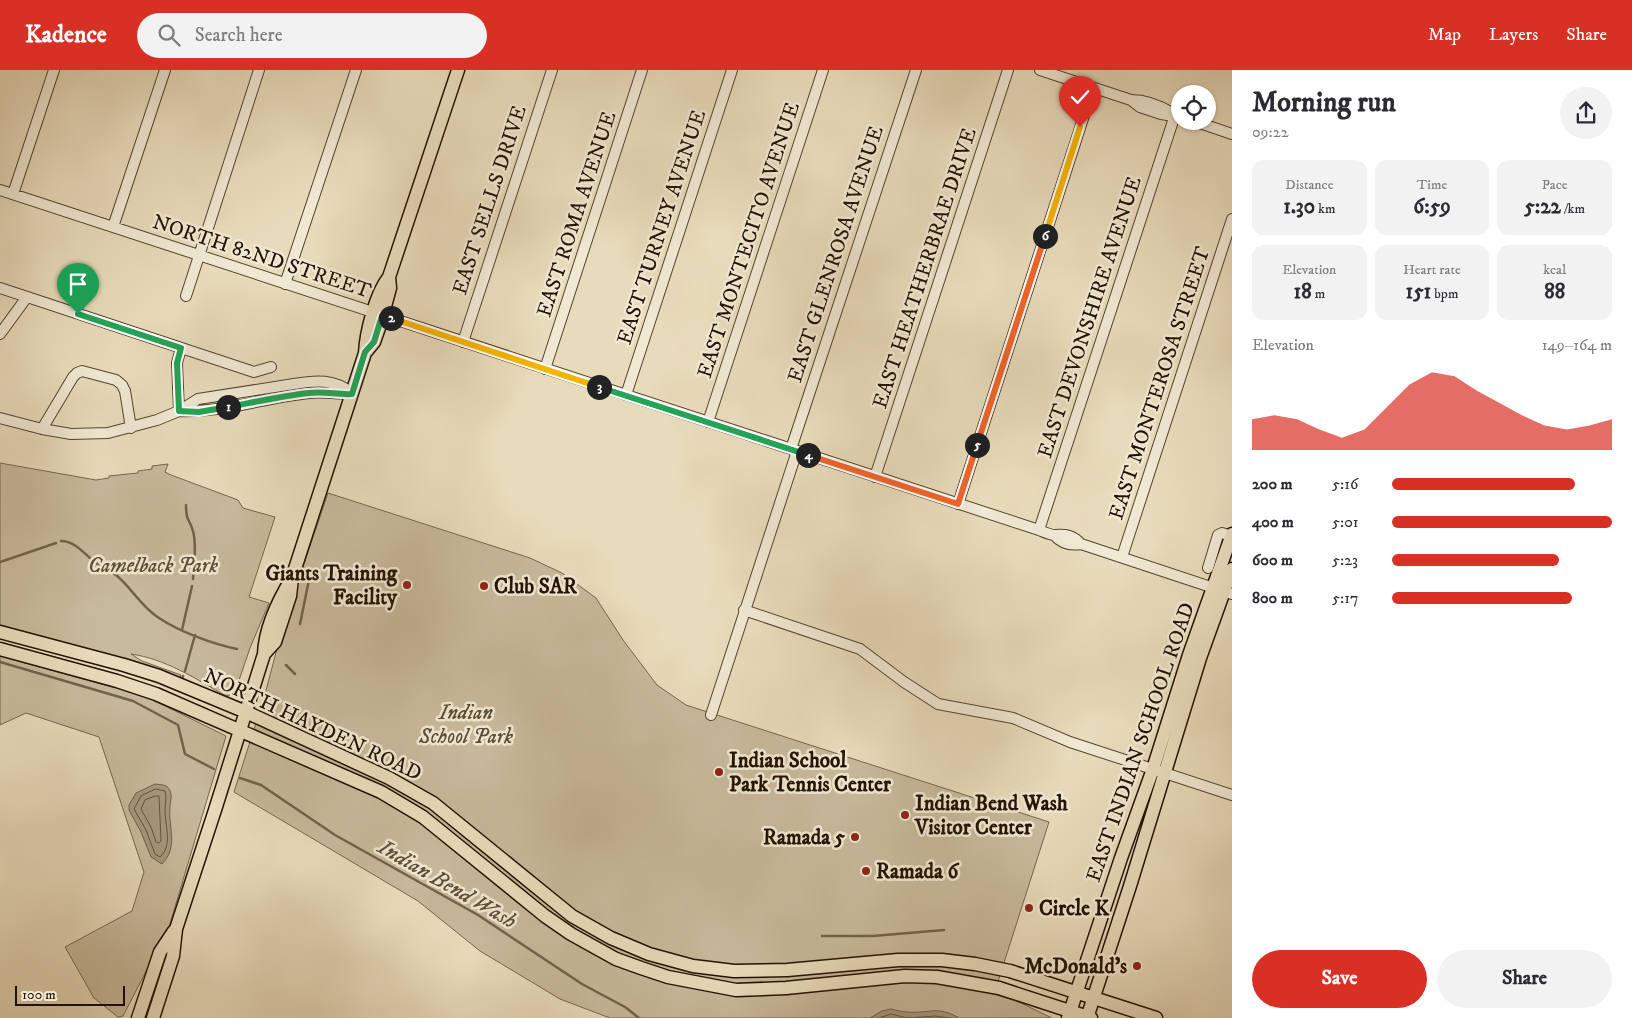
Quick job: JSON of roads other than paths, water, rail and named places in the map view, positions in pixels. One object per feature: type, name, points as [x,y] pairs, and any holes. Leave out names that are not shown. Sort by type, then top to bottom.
[{"type":"main road","points":[[153,1018],[173,956],[176,929],[264,654],[275,642],[290,596],[292,578],[365,352],[374,342],[378,314],[390,288],[389,278],[458,70]]},
{"type":"main road","name":"EAST INDIAN SCHOOL ROAD","points":[[1223,591],[1232,535]]},
{"type":"main road","name":"EAST INDIAN SCHOOL ROAD","points":[[1070,1015],[1121,858],[1158,770],[1232,569]]},
{"type":"main road","name":"NORTH HAYDEN ROAD","points":[[0,632],[139,670],[178,684],[246,712],[389,778],[423,797],[453,819],[572,916],[611,938],[650,954],[706,968],[750,972],[898,960],[942,960],[991,966],[1156,1018]]},
{"type":"main road","name":"NORTH HAYDEN ROAD","points":[[0,649],[141,688],[178,702],[381,792],[407,806],[443,832],[560,926],[616,959],[641,968],[668,977],[736,990],[786,988],[905,976],[932,977],[974,982],[999,988],[1070,1015],[1088,1018]]},
{"type":"main road","name":"EAST INDIAN SCHOOL ROAD","points":[[1088,1018],[1130,886],[1158,770]]},
{"type":"main road","points":[[138,1018],[160,952],[176,929]]},
{"type":"street","points":[[13,194],[54,70]]},
{"type":"street","points":[[113,227],[165,70]]},
{"type":"street","points":[[186,296],[260,70]]},
{"type":"street","points":[[285,284],[356,70]]},
{"type":"street","name":"EAST SELLS DRIVE","points":[[463,342],[552,70]]},
{"type":"street","name":"EAST ROMA AVENUE","points":[[545,369],[642,70]]},
{"type":"street","name":"EAST TURNEY AVENUE","points":[[626,395],[732,70]]},
{"type":"street","name":"EAST MONTECITO AVENUE","points":[[708,422],[823,70]]},
{"type":"street","name":"EAST GLENROSA AVENUE","points":[[711,715],[916,70]]},
{"type":"street","name":"EAST HEATHERBRAE DRIVE","points":[[875,477],[1008,70]]},
{"type":"street","points":[[1044,71],[1131,100],[1140,107],[1171,115]]},
{"type":"street","points":[[958,504],[1093,88]]},
{"type":"street","points":[[1216,129],[1232,134]]},
{"type":"street","name":"EAST DEVONSHIRE AVENUE","points":[[1039,530],[1173,130]]},
{"type":"street","name":"NORTH 82ND STREET","points":[[0,190],[1039,530],[1054,535],[1059,541],[1074,546],[1081,544],[1223,591]]},
{"type":"street","name":"EAST MONTEROSA STREET","points":[[1122,558],[1232,219]]},
{"type":"street","points":[[0,288],[254,372],[271,367]]},
{"type":"street","points":[[0,334],[27,297]]},
{"type":"street","points":[[179,411],[177,363],[181,348]]},
{"type":"street","points":[[42,429],[73,377],[82,371],[116,380],[122,385],[125,391],[131,428]]},
{"type":"street","points":[[0,418],[42,429],[71,434],[91,434],[131,428],[179,411],[199,412],[311,392],[340,395],[352,394]]},
{"type":"street","name":"EAST INDIAN SCHOOL ROAD","points":[[1208,568],[1218,536],[1222,533],[1232,535]]},
{"type":"street","points":[[744,610],[860,649],[904,682],[938,704],[1013,718],[1070,742],[1232,794]]},
{"type":"water","points":[[155,784],[167,786],[171,796],[172,837],[170,851],[162,864],[151,857],[141,832],[129,810],[129,805],[136,793]]},
{"type":"water","points":[[891,1009],[907,1012],[939,1011],[959,1018],[870,1018],[882,1011]]},
{"type":"waterway","points":[[186,505],[187,517],[195,542],[193,579]]},
{"type":"waterway","points":[[61,541],[76,546],[96,563],[116,575],[159,618],[197,637],[237,649]]},
{"type":"waterway","points":[[0,562],[56,543]]},
{"type":"waterway","points":[[300,624],[311,570]]},
{"type":"waterway","points":[[182,630],[192,586]]},
{"type":"waterway","points":[[185,671],[195,635]]},
{"type":"waterway","name":"Indian Bend Wash","points":[[0,662],[133,701],[178,725],[185,754],[214,769]]},
{"type":"waterway","points":[[286,665],[295,674]]},
{"type":"waterway","name":"Indian Bend Wash","points":[[240,778],[261,785],[335,835],[478,915],[582,984],[625,1007],[639,1018]]},
{"type":"waterway","points":[[822,936],[873,936],[944,930]]},
{"type":"place","name":"Giants Training Facility","points":[[407,585]]},
{"type":"place","name":"Club SAR","points":[[484,586]]},
{"type":"place","name":"Indian School Park Tennis Center","points":[[719,772]]},
{"type":"place","name":"Indian Bend Wash Visitor Center","points":[[905,815]]},
{"type":"place","name":"Ramada 5","points":[[855,837]]},
{"type":"place","name":"Ramada 6","points":[[866,871]]},
{"type":"place","name":"Circle K","points":[[1029,908]]},
{"type":"place","name":"McDonald's","points":[[1137,966]]},
{"type":"park label","name":"Camelback Park","points":[[153,565]]},
{"type":"park label","name":"Indian School Park","points":[[466,724]]}]
